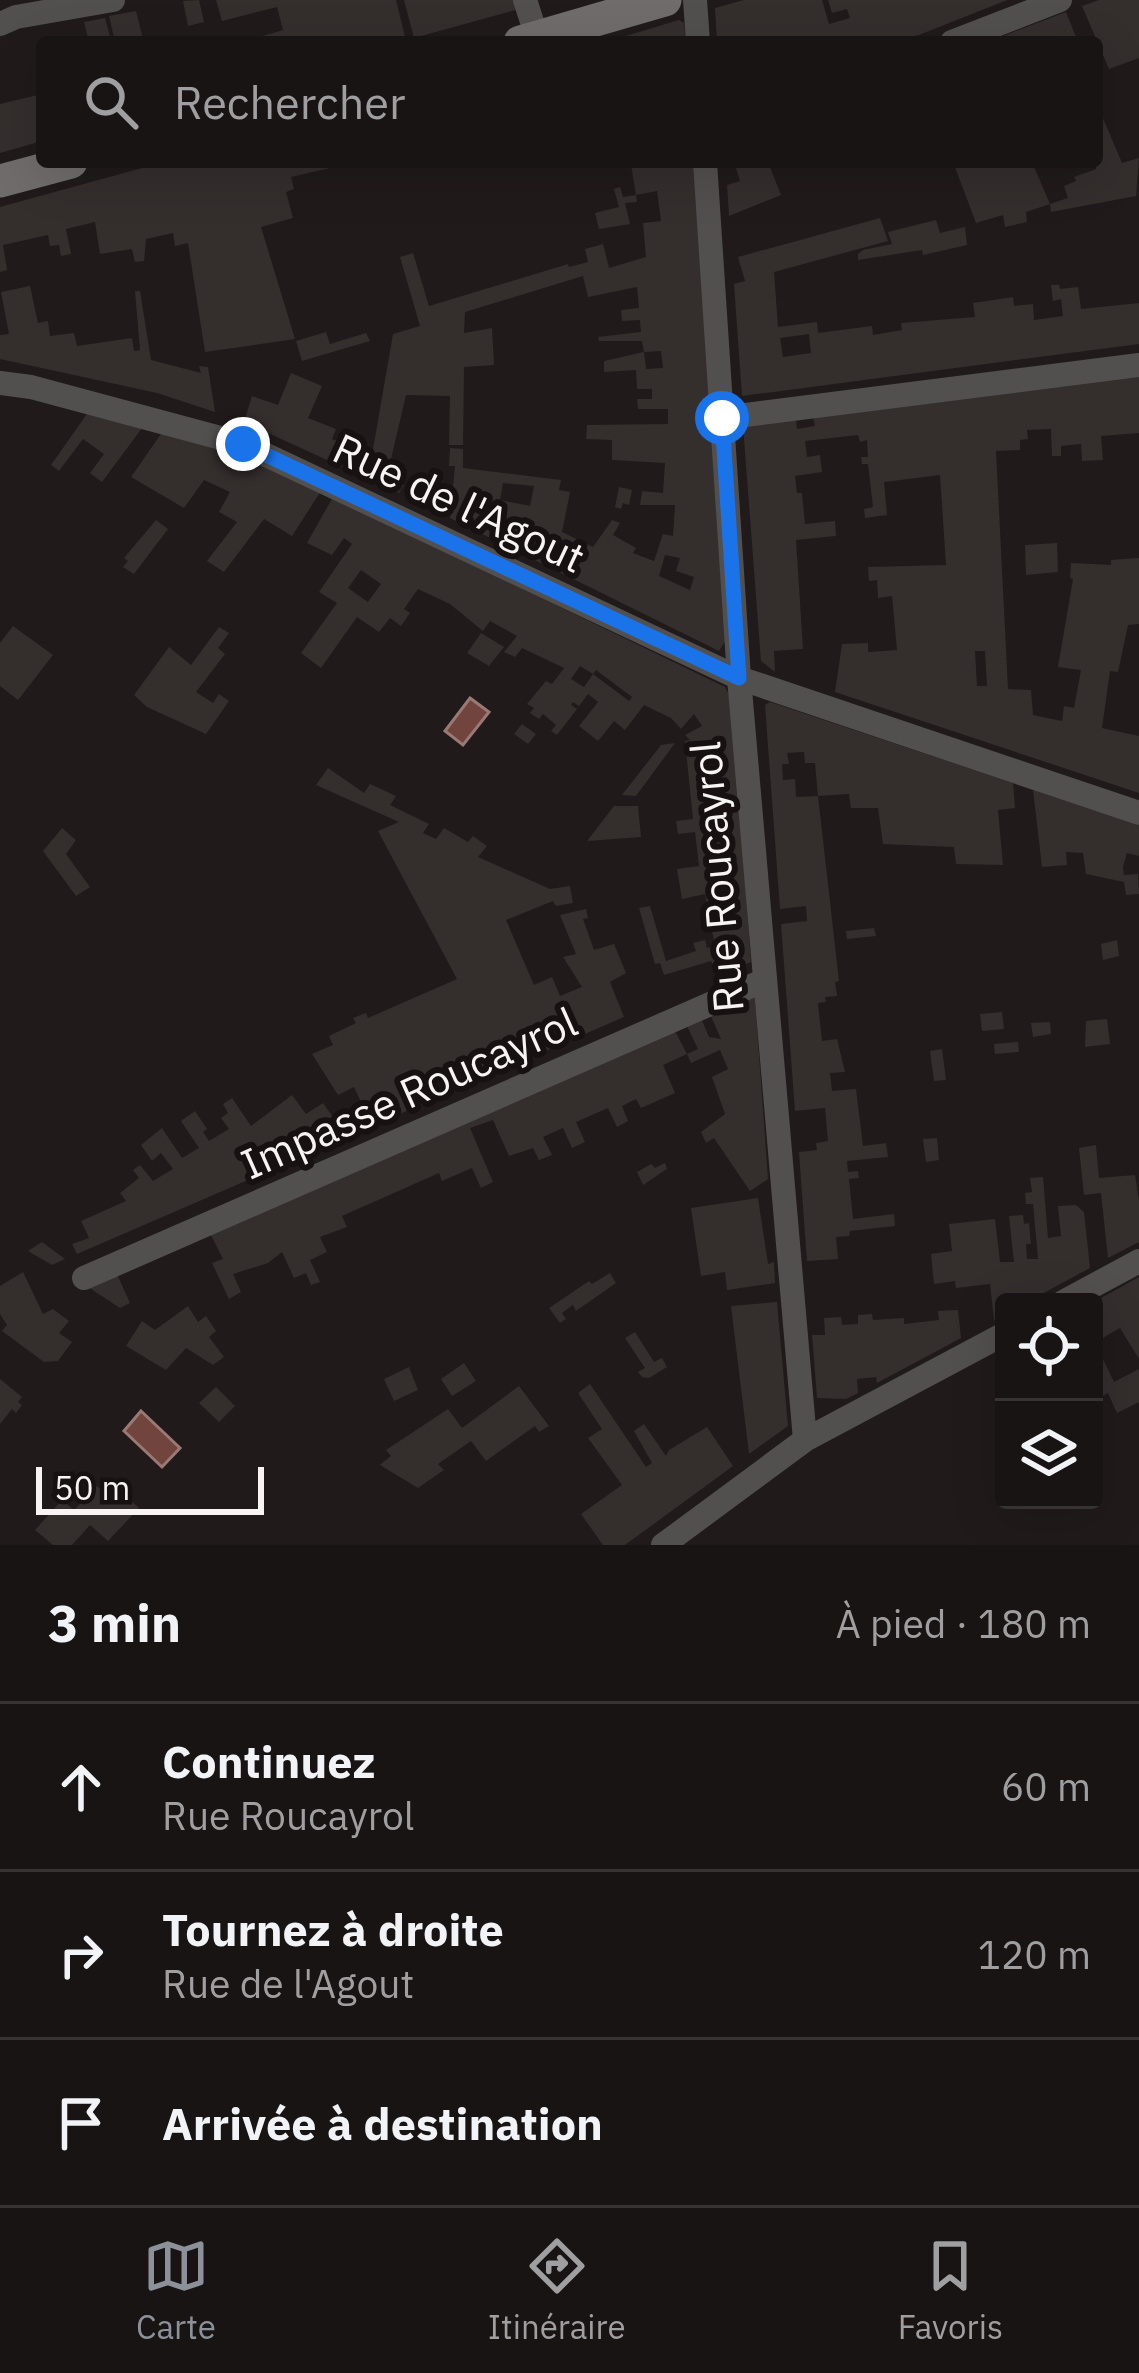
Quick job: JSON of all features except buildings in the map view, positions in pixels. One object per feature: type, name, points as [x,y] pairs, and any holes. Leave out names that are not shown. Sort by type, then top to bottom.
[{"type":"main road","points":[[539,36],[664,0]]},
{"type":"main road","points":[[0,181],[49,168]]},
{"type":"street","points":[[0,24],[16,16],[113,0]]},
{"type":"street","points":[[525,0],[529,36]]},
{"type":"street","points":[[695,0],[698,36]]},
{"type":"street","points":[[967,36],[1060,0]]},
{"type":"street","name":"Rue Roucayrol","points":[[706,168],[739,678],[806,1441]]},
{"type":"street","points":[[722,418],[1139,365]]},
{"type":"street","name":"Rue de l'Agout","points":[[0,383],[31,387],[243,444],[739,678],[1139,813]]},
{"type":"street","name":"Impasse Roucayrol","points":[[84,1278],[765,980]]},
{"type":"street","points":[[1080,1293],[1139,1261]]},
{"type":"street","points":[[663,1545],[806,1441],[995,1339]]},
{"type":"shaded area","points":[[470,698],[489,712],[463,745],[445,731]]},
{"type":"shaded area","points":[[141,1411],[180,1448],[162,1467],[124,1431]]},
{"type":"route","points":[[243,444],[739,678],[722,418]]}]
